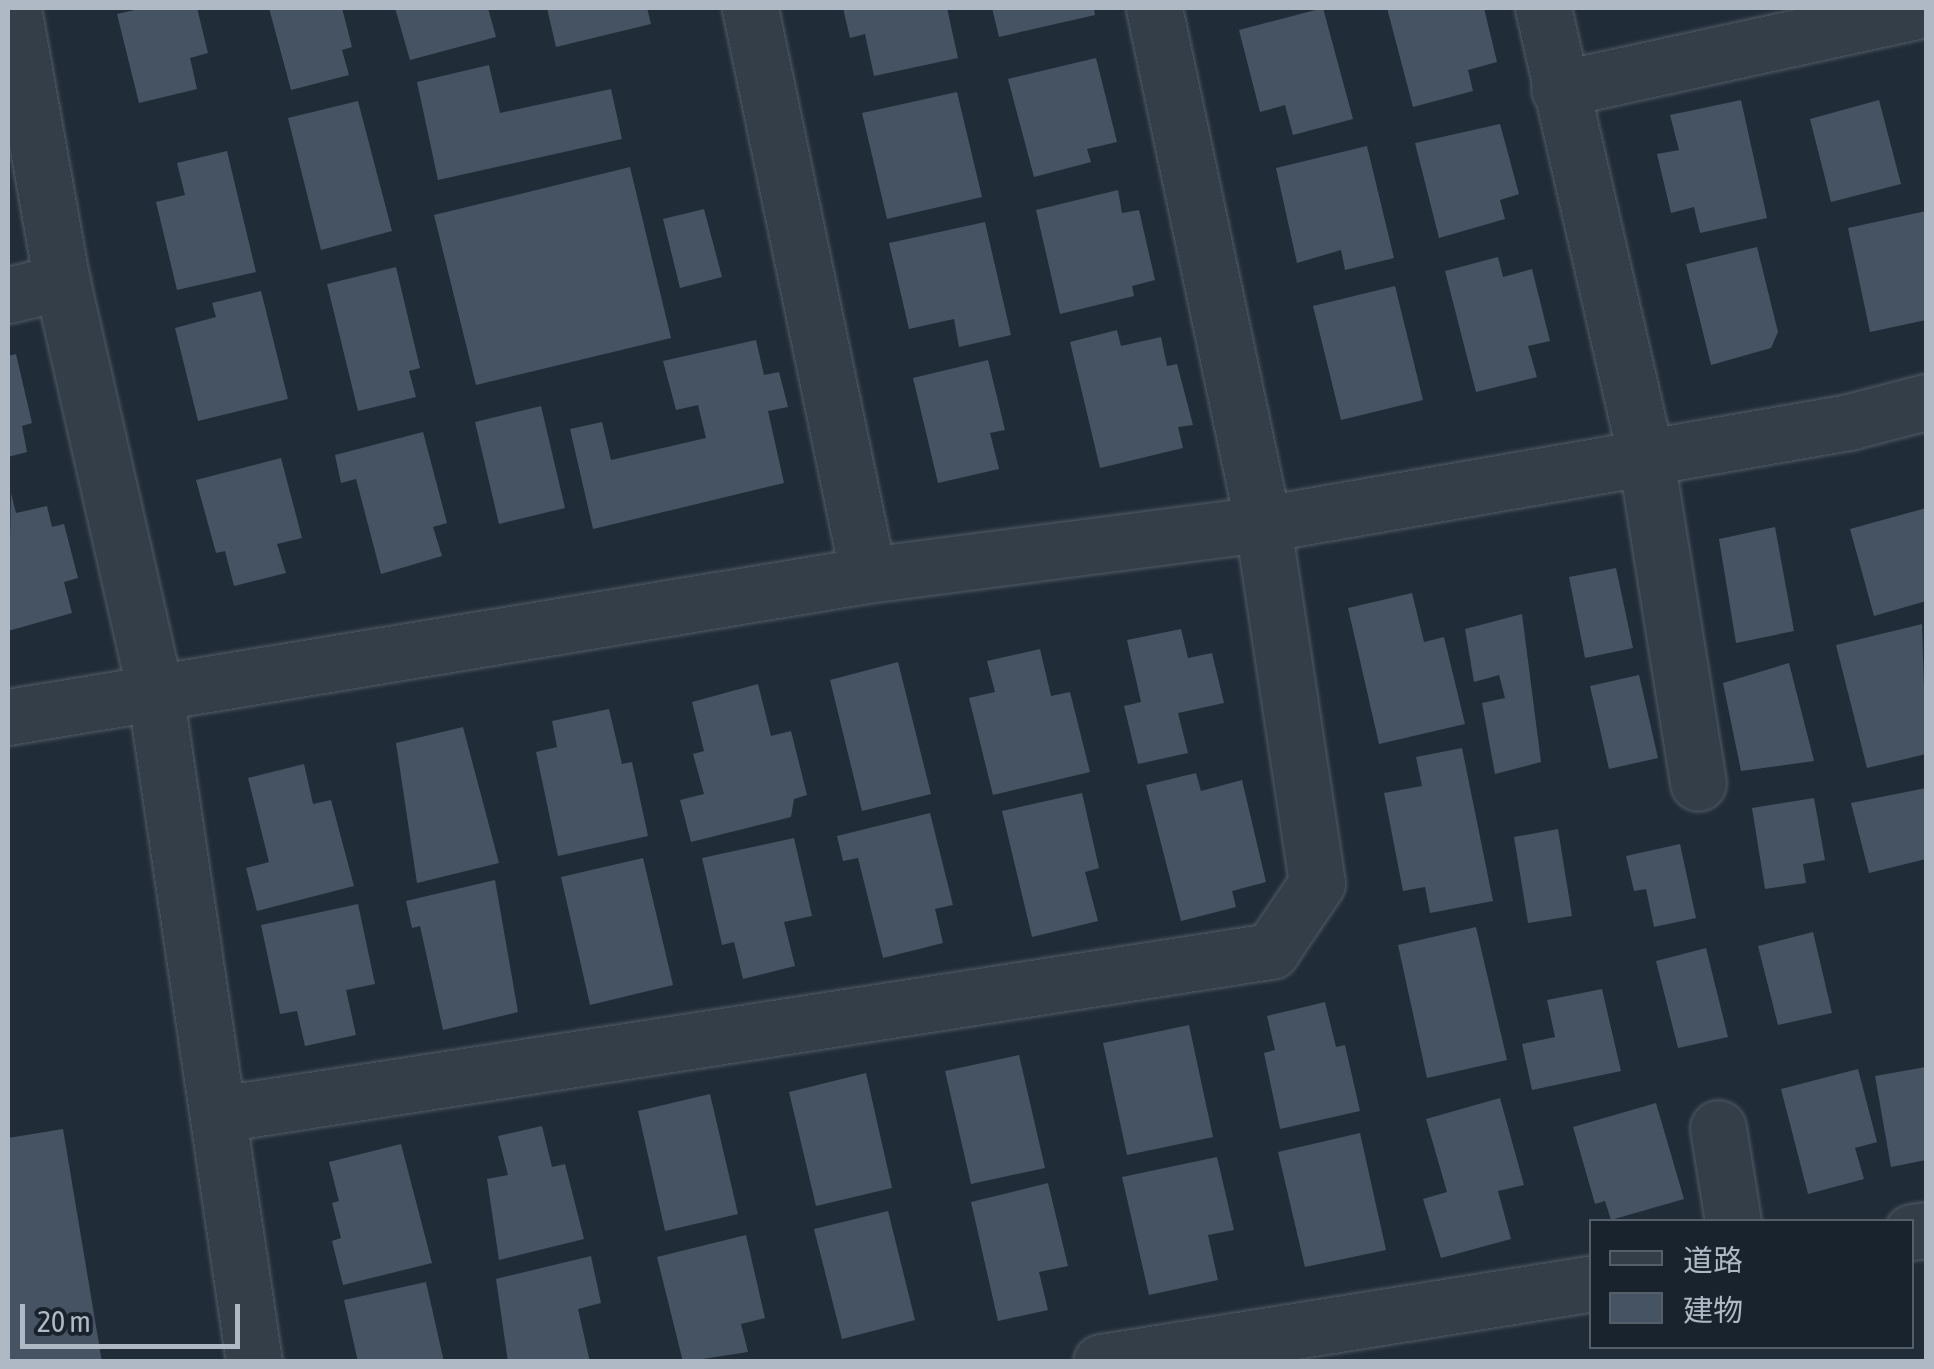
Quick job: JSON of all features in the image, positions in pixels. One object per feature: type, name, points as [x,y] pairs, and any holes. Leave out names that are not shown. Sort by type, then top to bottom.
[{"type":"street","points":[[13,8],[62,282],[154,692],[254,1362]]},
{"type":"street","points":[[750,8],[868,576]]},
{"type":"street","points":[[220,1114],[1271,951],[1317,883],[1263,524],[1154,8]]},
{"type":"street","points":[[1542,8],[1646,458],[1698,783]]},
{"type":"street","points":[[1559,88],[1926,9]]},
{"type":"street","points":[[8,294],[62,282]]},
{"type":"street","points":[[8,717],[868,576],[1263,524],[1646,458],[1926,402]]},
{"type":"street","points":[[1718,1128],[1733,1219]]},
{"type":"street","points":[[1101,1362],[1589,1284]]},
{"type":"building","points":[[144,8],[197,8],[208,53],[190,58],[197,89],[139,103],[117,14]]},
{"type":"building","points":[[269,8],[342,8],[352,47],[342,50],[349,75],[291,90]]},
{"type":"building","points":[[395,8],[488,8],[496,37],[410,60]]},
{"type":"building","points":[[547,8],[647,8],[651,24],[556,47]]},
{"type":"building","points":[[843,8],[947,8],[958,58],[874,76],[865,34],[850,38]]},
{"type":"building","points":[[992,8],[1094,8],[1095,15],[999,37]]},
{"type":"building","points":[[1323,8],[1353,119],[1293,135],[1285,105],[1260,112],[1239,30]]},
{"type":"building","points":[[1387,8],[1484,8],[1497,62],[1468,70],[1473,91],[1413,107]]},
{"type":"building","points":[[1096,58],[1117,142],[1087,149],[1091,162],[1034,177],[1008,79]]},
{"type":"building","points":[[489,65],[500,113],[611,89],[622,139],[438,180],[417,82]]},
{"type":"building","points":[[957,92],[982,197],[887,219],[862,113]]},
{"type":"building","points":[[1741,100],[1767,218],[1700,233],[1694,207],[1671,213],[1657,154],[1679,150],[1670,115]]},
{"type":"building","points":[[1879,100],[1901,184],[1831,202],[1810,119]]},
{"type":"building","points":[[358,101],[392,231],[321,250],[288,118]]},
{"type":"building","points":[[1500,124],[1519,194],[1500,200],[1505,219],[1439,238],[1415,143]]},
{"type":"building","points":[[1367,146],[1394,258],[1345,270],[1341,250],[1297,263],[1276,168]]},
{"type":"building","points":[[227,151],[256,272],[177,290],[156,202],[185,195],[177,163]]},
{"type":"building","points":[[630,167],[671,338],[476,385],[434,215]]},
{"type":"building","points":[[1118,190],[1122,213],[1139,210],[1155,280],[1132,286],[1134,296],[1060,314],[1036,210]]},
{"type":"building","points":[[704,209],[722,277],[680,288],[663,219]]},
{"type":"building","points":[[1926,211],[1926,320],[1870,332],[1848,228]]},
{"type":"building","points":[[985,222],[1011,335],[959,347],[954,319],[909,329],[889,243]]},
{"type":"building","points":[[1757,247],[1778,332],[1771,348],[1711,365],[1686,264]]},
{"type":"building","points":[[1498,257],[1503,277],[1532,269],[1550,341],[1528,346],[1537,377],[1476,392],[1445,271]]},
{"type":"building","points":[[396,267],[420,368],[409,371],[416,397],[358,411],[327,284]]},
{"type":"building","points":[[1395,286],[1423,400],[1341,420],[1313,306]]},
{"type":"building","points":[[261,291],[288,399],[198,421],[175,328],[216,317],[212,303]]},
{"type":"building","points":[[1117,330],[1121,346],[1161,337],[1167,366],[1177,364],[1193,425],[1178,427],[1183,448],[1100,468],[1070,342]]},
{"type":"building","points":[[756,340],[764,375],[779,372],[788,407],[768,411],[784,483],[593,529],[570,429],[602,422],[611,460],[706,438],[698,405],[676,410],[663,361]]},
{"type":"building","points":[[16,354],[32,423],[22,426],[27,452],[8,457],[8,356]]},
{"type":"building","points":[[988,360],[1005,430],[990,433],[999,469],[938,483],[913,378]]},
{"type":"building","points":[[541,406],[565,508],[499,524],[475,422]]},
{"type":"building","points":[[423,432],[447,523],[433,527],[442,556],[381,574],[356,479],[341,483],[335,455]]},
{"type":"building","points":[[281,458],[302,538],[277,544],[286,573],[234,586],[225,551],[216,553],[196,480]]},
{"type":"building","points":[[11,493],[16,513],[47,506],[52,527],[64,524],[78,578],[64,582],[72,613],[8,631]]},
{"type":"building","points":[[1926,508],[1926,601],[1874,616],[1850,529]]},
{"type":"building","points":[[1775,527],[1794,631],[1736,643],[1719,539]]},
{"type":"building","points":[[1616,568],[1633,648],[1585,658],[1569,577]]},
{"type":"building","points":[[1412,593],[1424,642],[1444,637],[1465,724],[1379,744],[1348,608]]},
{"type":"building","points":[[1522,614],[1541,762],[1495,774],[1482,703],[1505,698],[1499,675],[1474,682],[1465,629]]},
{"type":"building","points":[[1922,624],[1926,754],[1867,768],[1836,645]]},
{"type":"building","points":[[1181,629],[1188,658],[1212,653],[1224,703],[1178,713],[1188,753],[1138,764],[1124,706],[1141,702],[1127,640]]},
{"type":"building","points":[[1040,649],[1051,696],[1070,692],[1090,772],[993,795],[969,698],[995,692],[987,661]]},
{"type":"building","points":[[898,662],[931,794],[862,811],[830,680]]},
{"type":"building","points":[[1789,663],[1814,761],[1741,771],[1723,683]]},
{"type":"building","points":[[1639,675],[1658,758],[1609,769],[1590,686]]},
{"type":"building","points":[[758,684],[771,736],[791,731],[807,795],[794,799],[791,817],[691,842],[680,800],[704,794],[693,754],[704,751],[692,702]]},
{"type":"building","points":[[609,709],[622,764],[632,762],[648,836],[558,856],[536,752],[557,747],[552,721]]},
{"type":"building","points":[[463,727],[499,863],[417,883],[396,743]]},
{"type":"building","points":[[1462,748],[1493,901],[1430,913],[1425,887],[1403,891],[1384,793],[1422,786],[1416,757]]},
{"type":"building","points":[[304,764],[313,804],[331,800],[354,886],[257,911],[246,868],[269,862],[248,778]]},
{"type":"building","points":[[1196,773],[1201,791],[1242,780],[1266,882],[1232,891],[1236,907],[1181,921],[1146,785]]},
{"type":"building","points":[[1926,788],[1926,859],[1869,873],[1851,803]]},
{"type":"building","points":[[1082,793],[1099,868],[1085,872],[1098,921],[1032,937],[1002,811]]},
{"type":"building","points":[[1814,798],[1825,860],[1803,864],[1806,883],[1765,889],[1752,808]]},
{"type":"building","points":[[930,813],[953,905],[935,909],[943,943],[883,958],[858,858],[843,861],[837,836]]},
{"type":"building","points":[[1558,829],[1572,916],[1528,923],[1514,837]]},
{"type":"building","points":[[794,838],[812,916],[784,922],[795,966],[743,979],[734,942],[722,945],[702,858]]},
{"type":"building","points":[[1680,844],[1696,918],[1654,927],[1646,889],[1634,891],[1626,856]]},
{"type":"building","points":[[643,858],[673,985],[590,1005],[561,877]]},
{"type":"building","points":[[495,880],[518,1012],[443,1030],[420,926],[412,928],[406,901]]},
{"type":"building","points":[[358,904],[375,984],[346,990],[356,1035],[305,1046],[297,1011],[280,1014],[261,925]]},
{"type":"building","points":[[1476,927],[1507,1060],[1427,1078],[1398,945]]},
{"type":"building","points":[[1813,932],[1832,1013],[1778,1025],[1758,946]]},
{"type":"building","points":[[1706,948],[1728,1037],[1678,1048],[1656,961]]},
{"type":"building","points":[[1602,989],[1621,1071],[1532,1090],[1522,1044],[1555,1037],[1547,1000]]},
{"type":"building","points":[[1325,1002],[1336,1047],[1345,1045],[1360,1111],[1280,1129],[1264,1053],[1275,1050],[1267,1016]]},
{"type":"building","points":[[1189,1025],[1213,1137],[1127,1155],[1103,1043]]},
{"type":"building","points":[[1019,1055],[1045,1168],[971,1184],[945,1071]]},
{"type":"building","points":[[1926,1067],[1926,1160],[1891,1167],[1875,1076]]},
{"type":"building","points":[[1858,1069],[1877,1142],[1855,1148],[1864,1179],[1808,1194],[1781,1089]]},
{"type":"building","points":[[866,1073],[892,1188],[816,1206],[789,1092]]},
{"type":"building","points":[[710,1094],[738,1214],[665,1231],[638,1111]]},
{"type":"building","points":[[1500,1098],[1524,1185],[1498,1191],[1511,1239],[1441,1258],[1423,1199],[1447,1192],[1426,1119]]},
{"type":"building","points":[[1656,1103],[1684,1199],[1611,1219],[1605,1201],[1595,1204],[1573,1127]]},
{"type":"building","points":[[542,1126],[552,1167],[565,1164],[584,1239],[499,1260],[487,1179],[508,1175],[498,1136]]},
{"type":"building","points":[[63,1129],[102,1362],[8,1362],[8,1138]]},
{"type":"building","points":[[1360,1133],[1386,1250],[1305,1267],[1278,1152]]},
{"type":"building","points":[[401,1144],[432,1263],[343,1285],[332,1241],[341,1238],[332,1203],[339,1201],[329,1162]]},
{"type":"building","points":[[1217,1157],[1234,1230],[1208,1235],[1218,1280],[1149,1295],[1122,1177]]},
{"type":"building","points":[[1048,1183],[1068,1266],[1039,1272],[1048,1310],[998,1321],[971,1202]]},
{"type":"building","points":[[888,1211],[915,1320],[842,1339],[814,1229]]},
{"type":"building","points":[[746,1235],[765,1318],[741,1324],[748,1352],[683,1362],[657,1257]]},
{"type":"building","points":[[591,1256],[601,1303],[578,1309],[590,1362],[508,1362],[496,1279]]},
{"type":"building","points":[[426,1282],[444,1362],[358,1362],[344,1300]]}]
